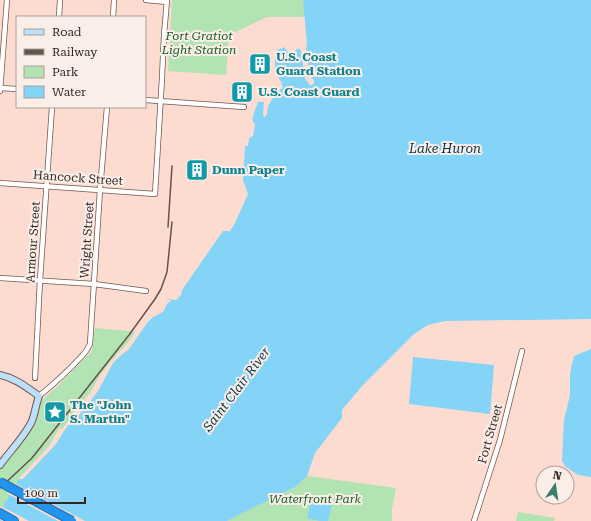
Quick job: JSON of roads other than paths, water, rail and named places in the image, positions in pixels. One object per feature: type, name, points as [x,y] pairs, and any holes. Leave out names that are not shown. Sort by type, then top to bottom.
[{"type":"highway","points":[[0,482],[72,521]]},
{"type":"highway","points":[[0,513],[14,521]]},
{"type":"street","points":[[7,0],[0,89],[16,89]]},
{"type":"street","points":[[59,16],[60,0]]},
{"type":"street","points":[[113,16],[114,0]]},
{"type":"street","points":[[146,0],[167,1],[161,102]]},
{"type":"street","points":[[146,100],[244,107]]},
{"type":"street","name":"Hancock Street","points":[[0,183],[155,194],[161,102]]},
{"type":"street","name":"Armour Street","points":[[35,378],[52,108]]},
{"type":"street","name":"Wright Street","points":[[39,396],[71,367],[86,351],[90,344],[107,108]]},
{"type":"street","points":[[0,278],[94,284],[146,291]]},
{"type":"street","name":"Fort Street","points":[[474,521],[500,440],[522,351]]},
{"type":"street","points":[[0,375],[7,376],[19,382],[39,396],[31,422],[26,432],[0,465]]},
{"type":"water","points":[[303,0],[591,0],[591,319],[445,321],[428,325],[414,334],[363,385],[342,410],[342,418],[315,453],[307,476],[295,487],[227,521],[0,521],[0,511],[19,479],[63,432],[111,364],[167,299],[176,300],[181,295],[182,290],[223,231],[230,231],[234,225],[248,194],[243,180],[245,146],[248,146],[249,138],[253,136],[255,124],[252,120],[255,110],[258,102],[265,102],[282,84],[275,70],[275,52],[284,47],[290,54],[298,48],[301,50],[305,78],[310,85],[314,81],[309,74]]},
{"type":"water","points":[[591,349],[591,477],[578,475],[575,473],[575,465],[565,465],[562,461],[564,420],[570,395],[570,374],[574,356]]},
{"type":"water","points":[[413,357],[494,365],[490,414],[409,404]]},
{"type":"water","points":[[316,501],[332,505],[328,521],[307,518],[310,505]]},
{"type":"railway","points":[[168,227],[172,166]]},
{"type":"railway","points":[[0,488],[32,458],[129,335],[155,299],[161,289],[167,272],[172,222]]},
{"type":"place","name":"U.S. Coast Guard Station","points":[[260,64]]},
{"type":"place","name":"U.S. Coast Guard","points":[[242,92]]},
{"type":"place","name":"Dunn Paper","points":[[197,170]]},
{"type":"place","name":"The \"John S. Martin\"","points":[[55,412]]},
{"type":"park label","name":"Fort Gratiot Light Station","points":[[199,43]]},
{"type":"park label","name":"Waterfront Park","points":[[315,499]]},
{"type":"water label","name":"Lake Huron","points":[[445,148]]},
{"type":"water label","name":"Saint Clair River","points":[[236,389]]}]
